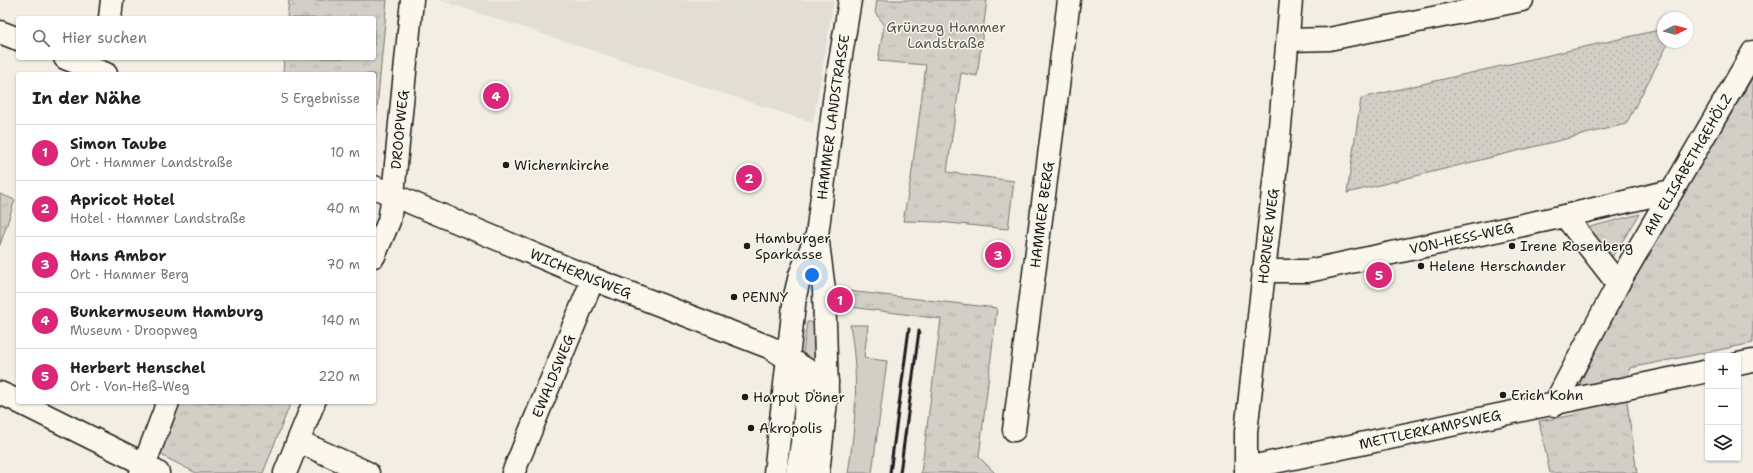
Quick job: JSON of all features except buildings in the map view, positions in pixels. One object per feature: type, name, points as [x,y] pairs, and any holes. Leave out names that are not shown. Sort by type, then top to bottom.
[{"type":"street","points":[[110,16],[112,0]]},
{"type":"street","name":"DROOPWEG","points":[[376,251],[389,221],[384,191],[412,0]]},
{"type":"street","name":"HAMMER LANDSTRASSE","points":[[818,473],[827,382],[824,290],[817,235],[836,86],[850,0]]},
{"type":"street","name":"HAMMER BERG","points":[[1014,430],[1069,0]]},
{"type":"street","name":"HORNER WEG","points":[[1246,471],[1246,432],[1279,138],[1291,0]]},
{"type":"street","points":[[1288,40],[1329,39],[1522,0]]},
{"type":"street","points":[[0,32],[16,38]]},
{"type":"street","name":"AM ELISABETHGEHÖLZ","points":[[1554,404],[1618,284],[1753,52]]},
{"type":"street","points":[[70,60],[101,72]]},
{"type":"street","points":[[106,72],[107,60]]},
{"type":"street","name":"WICHERNSWEG","points":[[384,191],[593,279],[769,347],[827,382]]},
{"type":"street","name":"VON-HESS-WEG","points":[[1263,272],[1308,271],[1566,216],[1671,191]]},
{"type":"street","points":[[1566,216],[1618,284]]},
{"type":"street","name":"HAMMER LANDSTRASSE","points":[[775,473],[794,302],[800,275],[817,235]]},
{"type":"street","name":"EWALDSWEG","points":[[514,473],[593,279]]},
{"type":"street","points":[[788,358],[800,375],[806,399],[797,473]]},
{"type":"street","points":[[1741,363],[1753,361]]},
{"type":"street","name":"METTLERKAMPSWEG","points":[[1246,471],[1705,372]]},
{"type":"street","points":[[0,392],[16,400]]},
{"type":"street","points":[[23,404],[148,470],[167,404]]},
{"type":"street","points":[[285,473],[313,404]]},
{"type":"street","points":[[298,441],[368,473]]},
{"type":"shaded area","points":[[439,0],[834,0],[813,123]]},
{"type":"green space","points":[[289,0],[387,0],[376,119],[376,72],[283,72],[284,60],[376,60],[376,16],[287,16]]},
{"type":"green space","name":"Grünzug Hammer Landstraße","points":[[877,0],[987,0],[977,76],[961,73],[947,172],[1014,181],[1008,229],[939,222],[903,221],[911,178],[926,65],[878,61],[884,24],[875,13]]},
{"type":"green space","points":[[1657,30],[1657,48],[1666,48],[1626,124],[1347,193],[1361,98]]},
{"type":"green space","points":[[1753,77],[1753,343],[1630,368],[1625,388],[1637,473],[1550,473],[1539,421],[1574,415],[1580,384],[1628,285]]},
{"type":"green space","points":[[0,194],[15,200],[0,245]]},
{"type":"green space","points":[[1640,214],[1610,260],[1586,228]]},
{"type":"green space","points":[[848,291],[997,308],[979,457],[995,473],[921,473],[941,319],[851,307]]},
{"type":"green space","points":[[807,322],[814,322],[815,366],[802,360]]},
{"type":"green space","points":[[850,325],[868,325],[864,358],[887,361],[872,473],[848,473],[855,417],[855,362]]},
{"type":"green space","points":[[176,404],[290,404],[263,473],[196,473],[157,453]]},
{"type":"railway","points":[[890,473],[909,329]]},
{"type":"railway","points":[[900,473],[919,331]]},
{"type":"place","name":"Bunkermuseum Hamburg","points":[[496,96]]},
{"type":"place","name":"Wichernkirche","points":[[506,165]]},
{"type":"place","name":"Apricot Hotel","points":[[749,178]]},
{"type":"place","name":"Hamburger Sparkasse","points":[[747,246]]},
{"type":"place","name":"Irene Rosenberg","points":[[1512,246]]},
{"type":"place","name":"Hans Ambor","points":[[998,255]]},
{"type":"place","name":"Helene Herschander","points":[[1421,266]]},
{"type":"place","name":"Herbert Henschel","points":[[1379,275]]},
{"type":"place","name":"PENNY","points":[[734,297]]},
{"type":"place","name":"Simon Taube","points":[[840,300]]},
{"type":"place","name":"Erich Kohn","points":[[1503,395]]},
{"type":"place","name":"Harput Döner","points":[[745,397]]},
{"type":"place","name":"Akropolis","points":[[751,428]]}]
